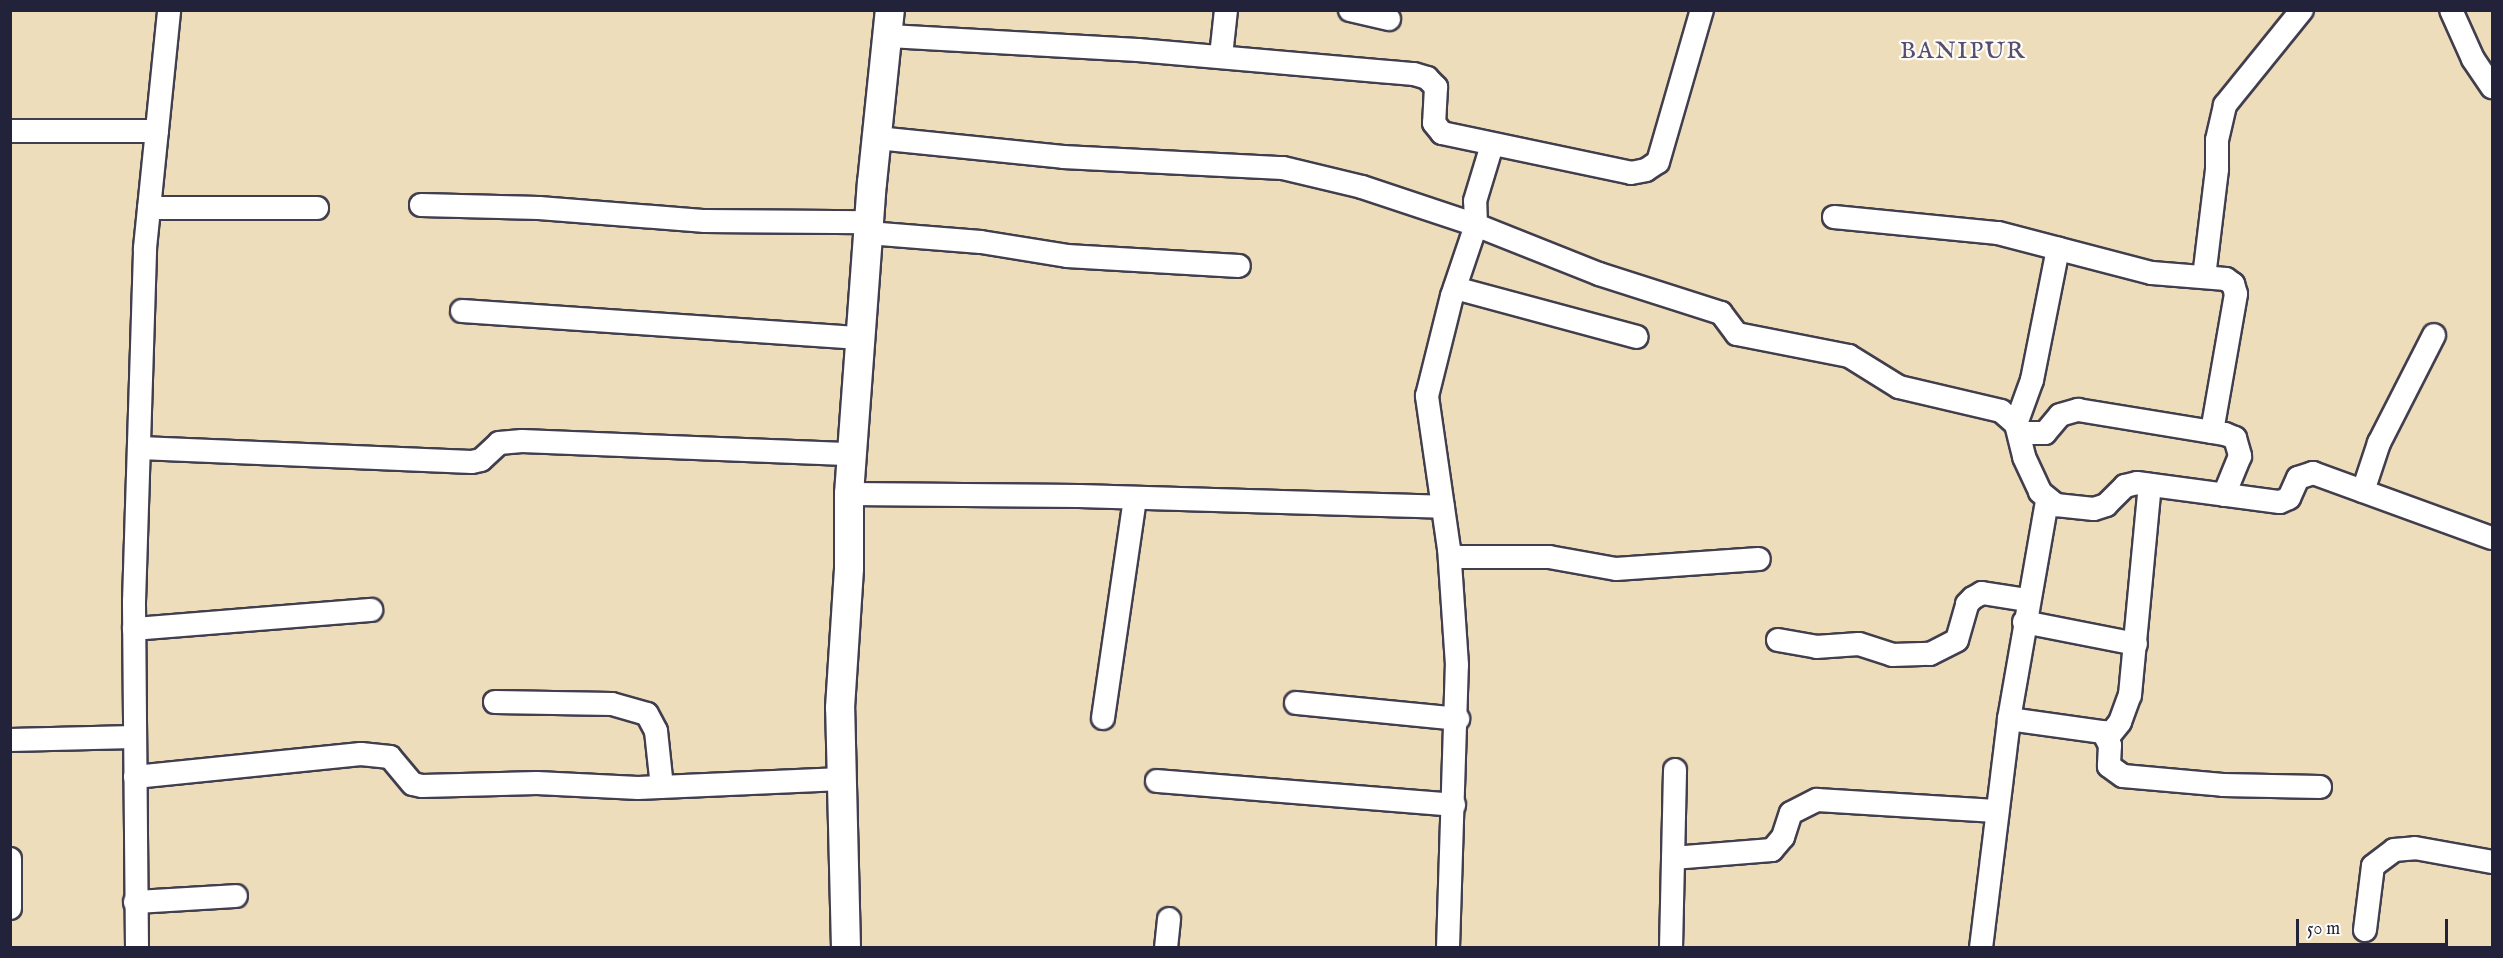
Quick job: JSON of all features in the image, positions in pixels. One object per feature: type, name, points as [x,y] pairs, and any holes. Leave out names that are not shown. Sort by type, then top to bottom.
[{"type":"street","points":[[137,948],[134,630],[140,448],[149,208],[169,10]]},
{"type":"street","points":[[1221,56],[1226,10]]},
{"type":"street","points":[[1350,10],[1389,19]]},
{"type":"street","points":[[846,948],[840,708],[849,494],[868,227],[889,23],[1427,78],[1436,87],[1434,123],[1442,133],[1631,173],[1646,170],[1658,162],[1702,10]]},
{"type":"street","points":[[2204,277],[2217,169],[2217,140],[2225,105],[2302,10]]},
{"type":"street","points":[[2451,10],[2468,49],[2493,87]]},
{"type":"street","points":[[10,131],[157,131]]},
{"type":"street","points":[[877,138],[1063,157],[1283,168],[1331,178],[1476,225],[1599,274],[1721,313],[1737,333],[1849,356],[1899,387],[2001,411],[2018,428],[2045,433],[2060,416],[2078,410],[2212,432],[2235,438],[2240,445],[2240,456],[2224,495]]},
{"type":"street","points":[[1448,948],[1458,719],[1450,557],[1427,396],[1455,288],[1476,225],[1475,201],[1492,145]]},
{"type":"street","points":[[421,205],[539,208],[705,221],[868,227],[1067,256],[1239,266]]},
{"type":"street","points":[[149,208],[317,208]]},
{"type":"street","points":[[1834,217],[1971,229],[2152,273],[2226,279],[2234,284],[2236,294],[2212,432]]},
{"type":"street","points":[[1981,948],[2009,719],[2027,600],[2047,501],[2024,458],[2018,428],[2032,380],[2058,249]]},
{"type":"street","points":[[1455,288],[1637,337]]},
{"type":"street","points":[[462,311],[860,338]]},
{"type":"street","points":[[2363,491],[2379,443],[2434,335]]},
{"type":"street","points":[[140,448],[472,462],[481,460],[499,443],[522,441],[852,454]]},
{"type":"street","points":[[2047,501],[2083,510],[2094,509],[2106,505],[2125,486],[2150,485],[2280,502],[2289,498],[2298,478],[2313,473],[2493,538]]},
{"type":"street","points":[[2150,485],[2136,644],[2127,708],[2108,737],[2109,766],[2123,776],[2223,785],[2320,787]]},
{"type":"street","points":[[849,494],[1443,507]]},
{"type":"street","points":[[1103,717],[1135,499]]},
{"type":"street","points":[[1450,557],[1549,557],[1616,569],[1760,559]]},
{"type":"street","points":[[1778,640],[1816,647],[1859,644],[1892,655],[1930,654],[1957,640],[1967,604],[1973,598],[1982,593],[2027,600]]},
{"type":"street","points":[[134,630],[371,610]]},
{"type":"street","points":[[2024,622],[2136,644]]},
{"type":"street","points":[[495,702],[612,704],[647,714],[656,730],[662,787]]},
{"type":"street","points":[[1296,702],[1458,719]]},
{"type":"street","points":[[2009,719],[2095,729],[2108,737]]},
{"type":"street","points":[[10,740],[134,736]]},
{"type":"street","points":[[135,777],[361,754],[390,758],[413,784],[422,786],[537,783],[662,787],[842,779]]},
{"type":"street","points":[[1671,948],[1675,770]]},
{"type":"street","points":[[1158,781],[1454,805]]},
{"type":"street","points":[[1673,858],[1772,850],[1784,837],[1791,813],[1817,800],[1996,812]]},
{"type":"street","points":[[2365,930],[2373,866],[2386,854],[2404,847],[2493,862]]},
{"type":"street","points":[[10,859],[10,908]]},
{"type":"street","points":[[135,902],[236,896]]},
{"type":"street","points":[[1166,948],[1169,919]]},
{"type":"district","name":"BANIPUR","points":[[1963,52]]}]
